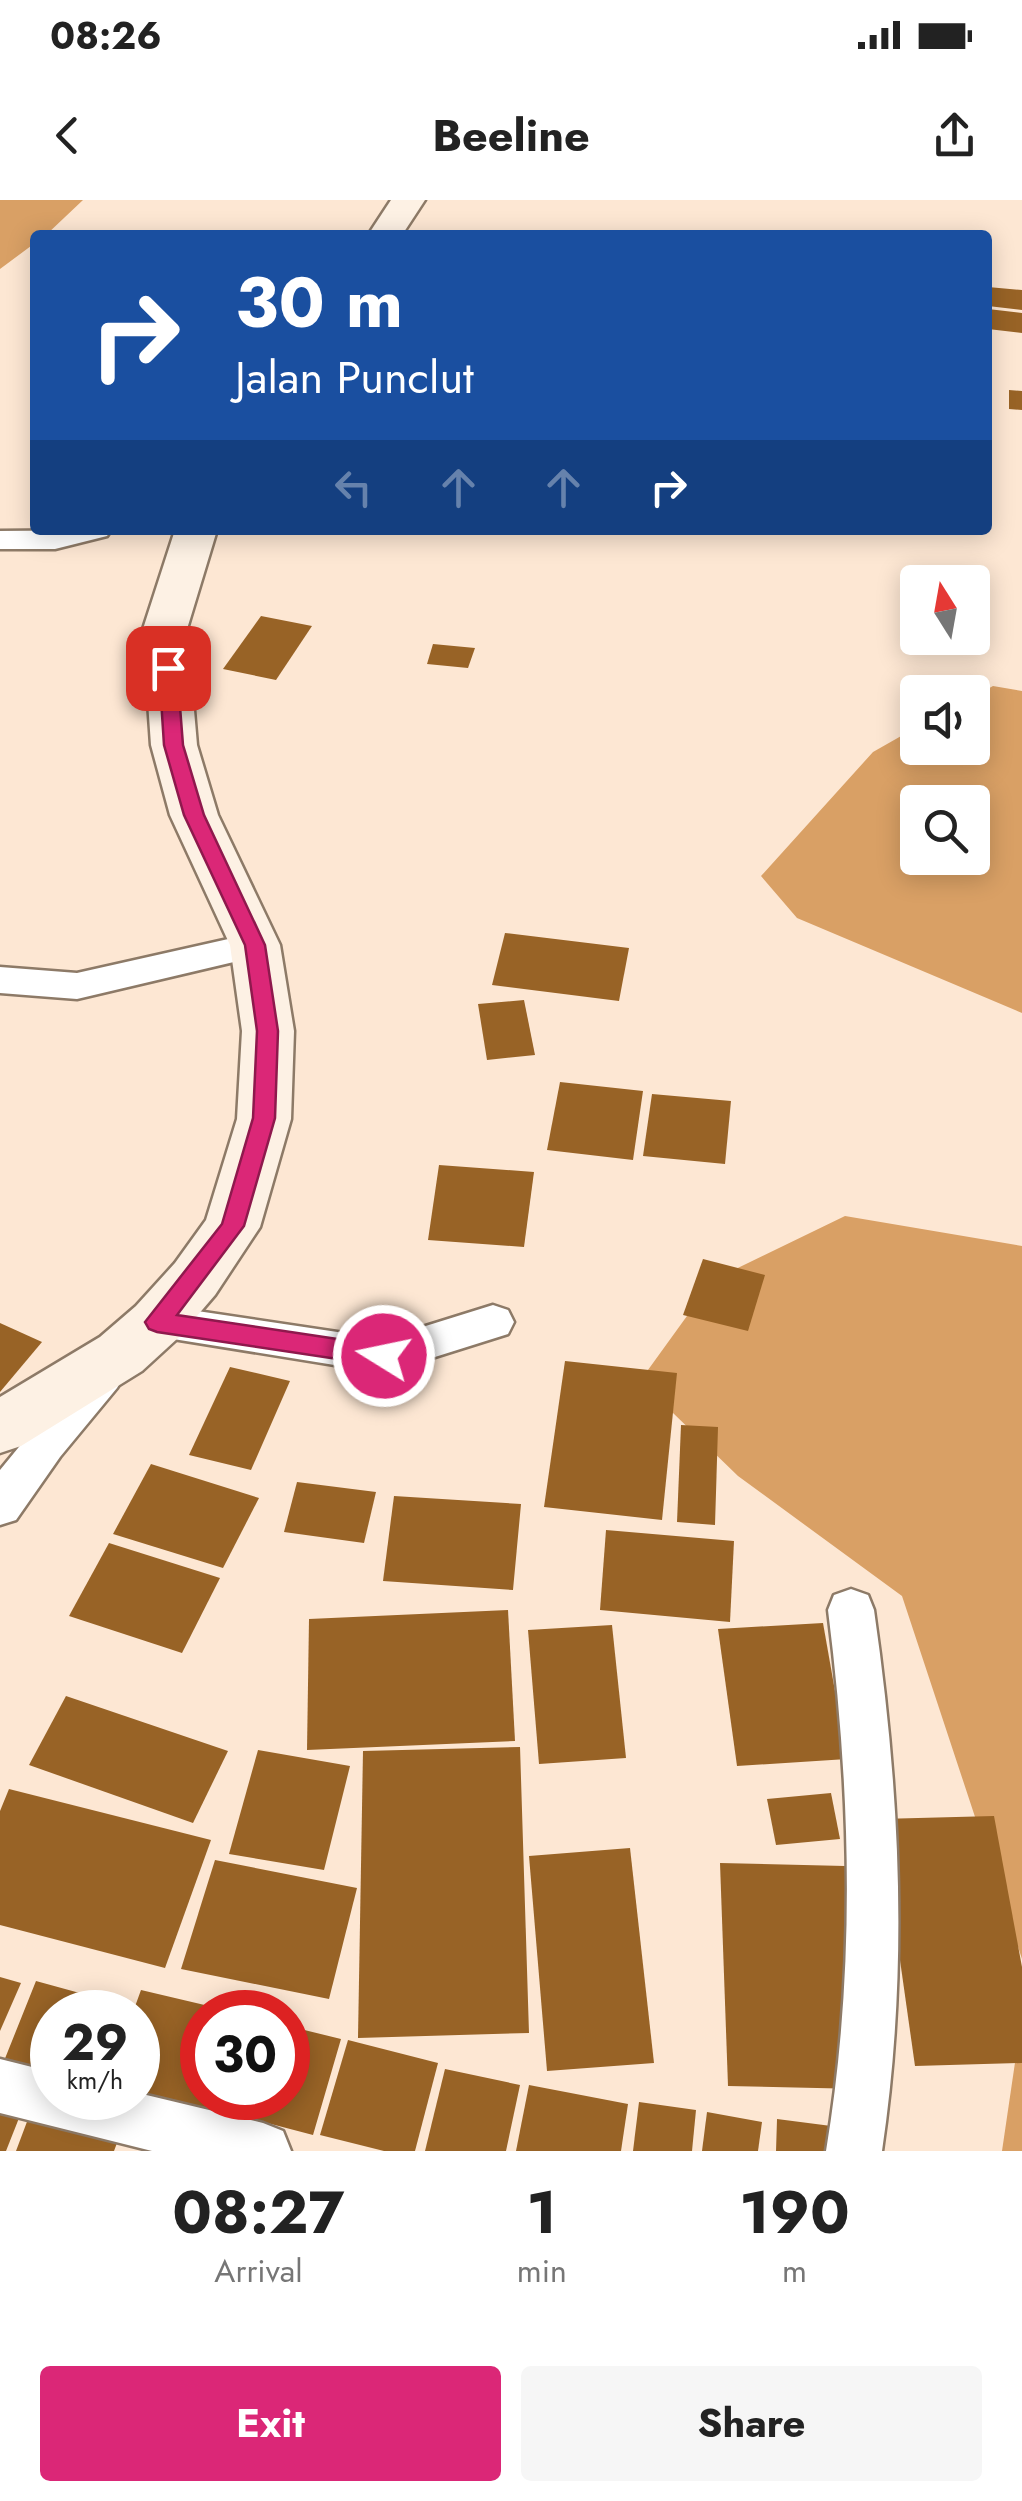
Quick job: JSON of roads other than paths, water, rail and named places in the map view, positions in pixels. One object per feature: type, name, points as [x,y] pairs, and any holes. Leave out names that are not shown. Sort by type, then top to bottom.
[{"type":"main road","points":[[388,230],[408,200]]},
{"type":"main road","points":[[0,1428],[139,1338],[195,1279],[232,1226],[264,1118],[268,1031],[255,945],[194,815],[174,745],[166,629],[194,535]]},
{"type":"street","points":[[0,540],[55,540],[76,535]]},
{"type":"street","points":[[0,980],[77,986],[255,945]]},
{"type":"street","points":[[0,1506],[44,1444],[139,1338],[384,1356],[493,1322]]},
{"type":"street","points":[[851,1610],[866,1708],[875,1956],[868,2082],[854,2151]]},
{"type":"street","points":[[0,2086],[263,2151]]}]
